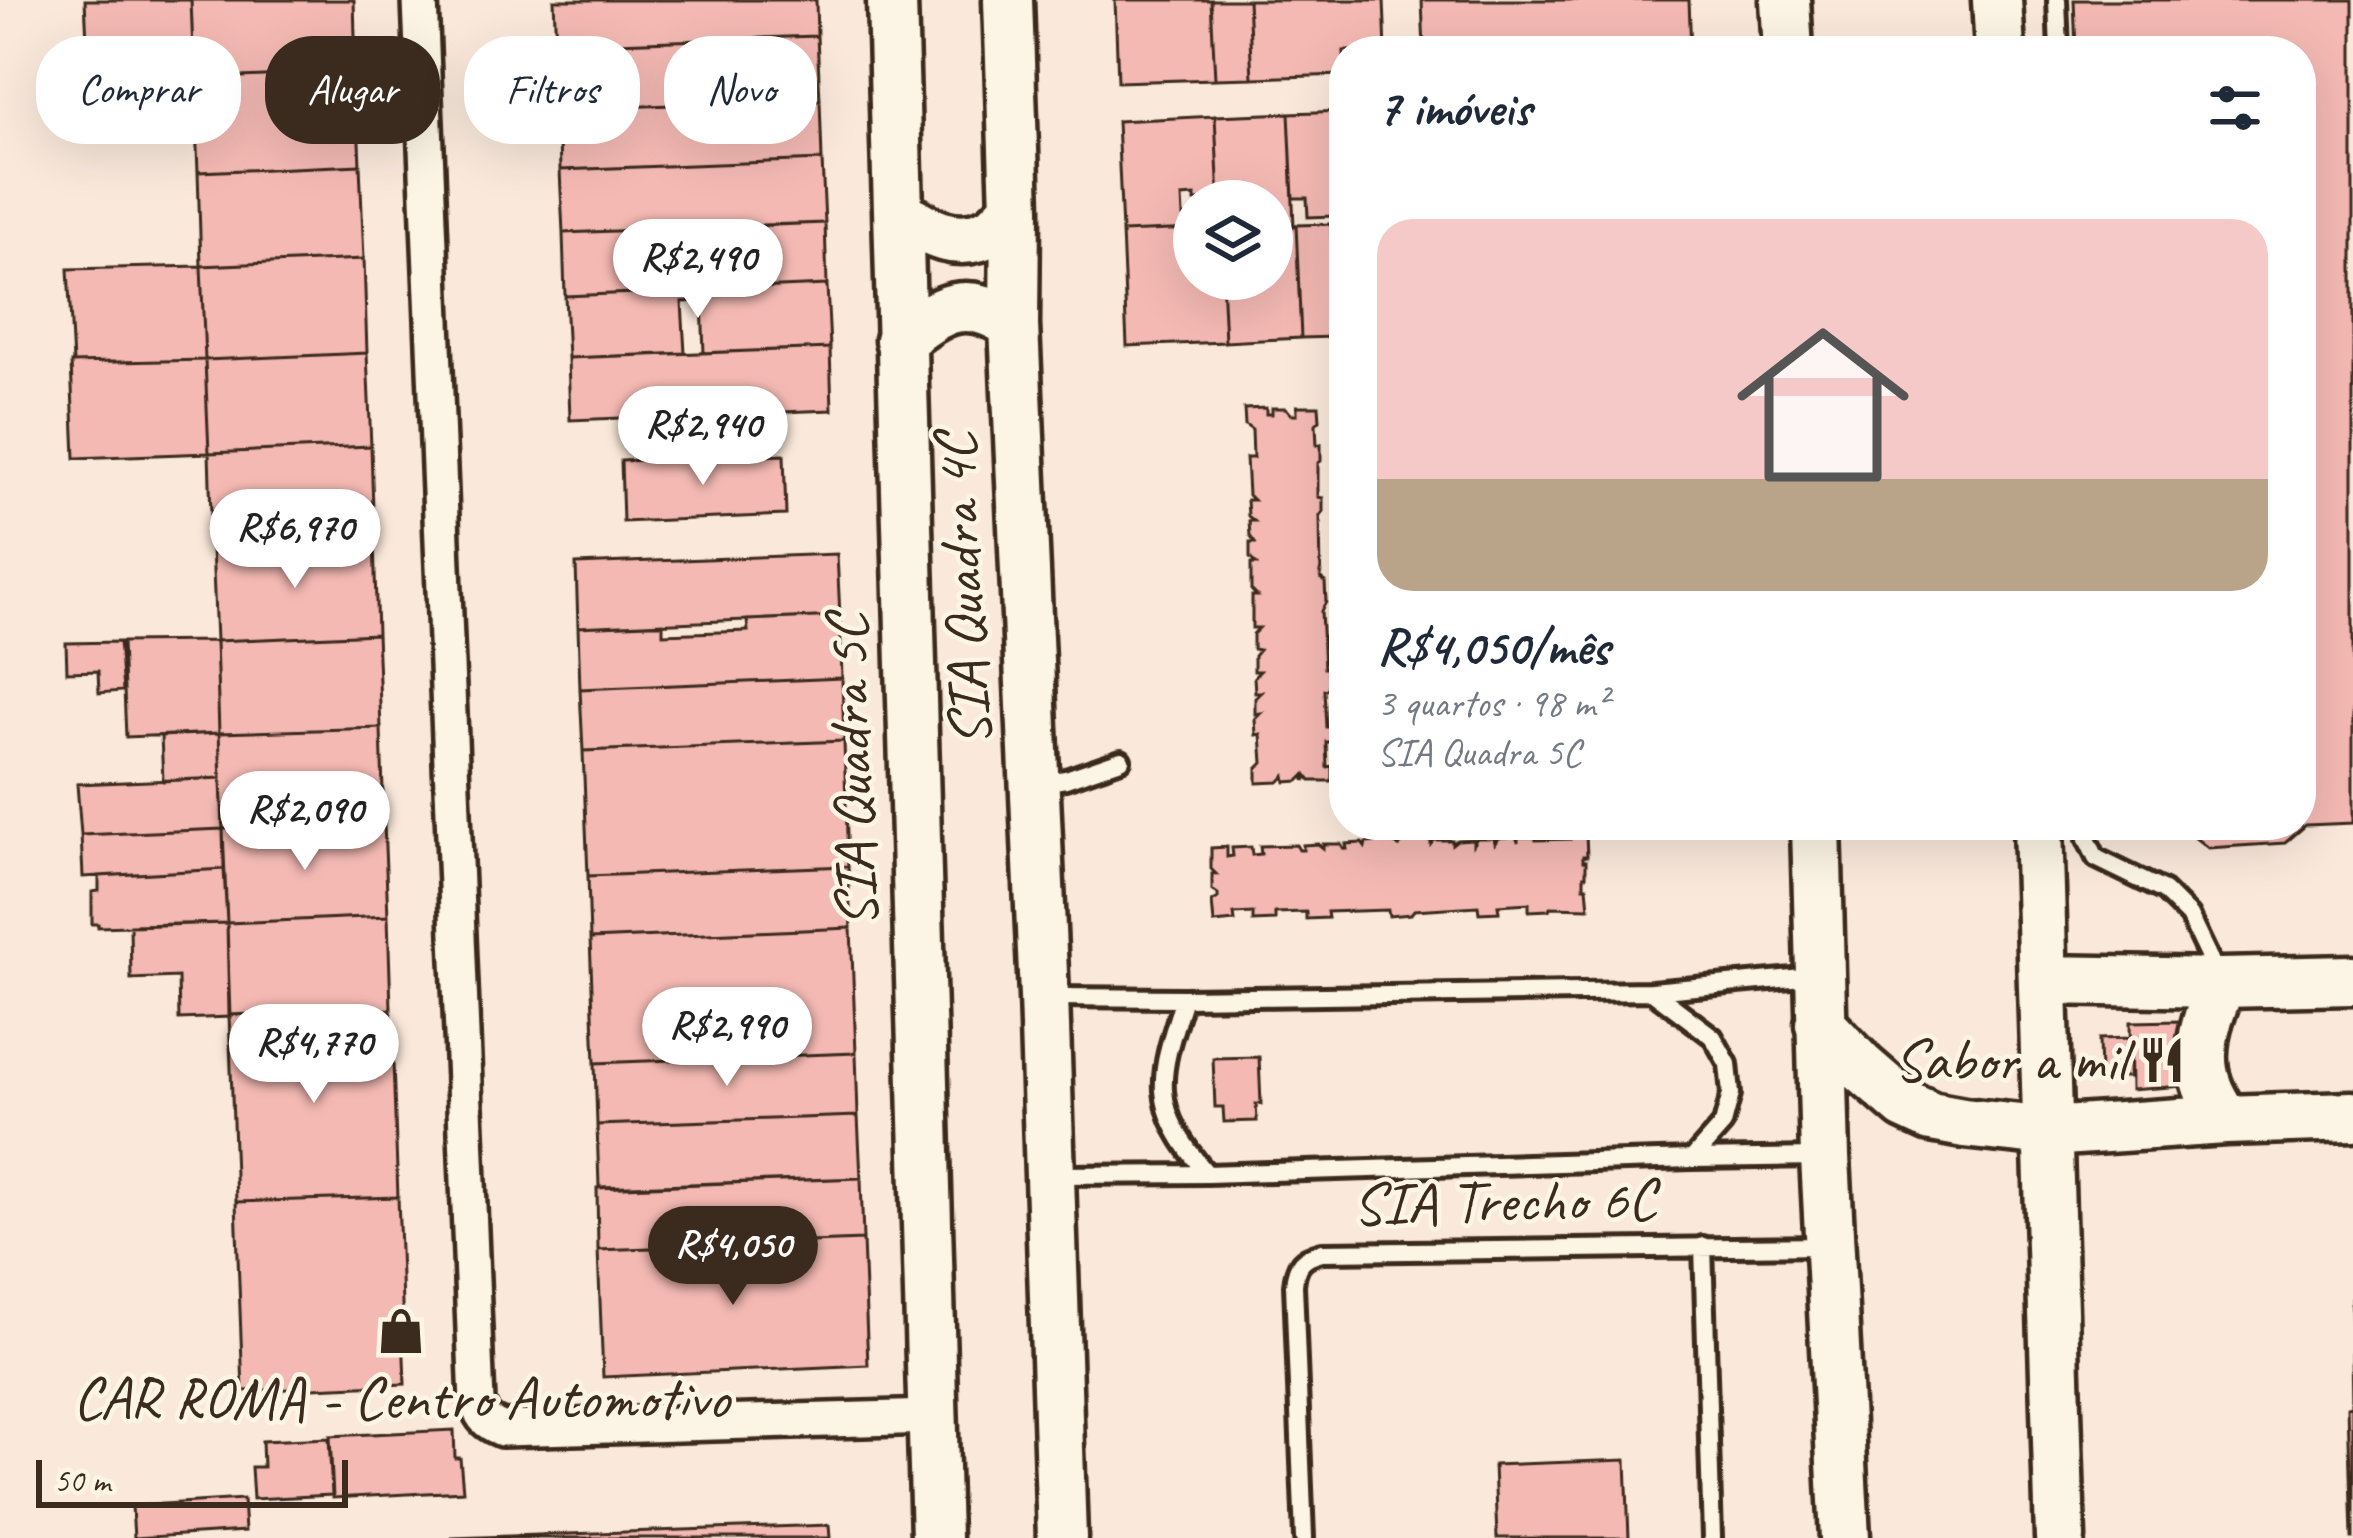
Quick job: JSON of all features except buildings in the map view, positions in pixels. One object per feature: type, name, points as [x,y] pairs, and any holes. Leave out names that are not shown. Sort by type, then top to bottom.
[{"type":"street","points":[[421,0],[480,1414],[488,1424],[502,1429],[934,1417]]},
{"type":"street","name":"SIA Quadra 5C","points":[[892,0],[936,1538]]},
{"type":"street","name":"SIA Quadra 4C","points":[[1008,0],[1014,325],[1062,1538]]},
{"type":"street","points":[[1785,0],[1786,36]]},
{"type":"street","points":[[1997,0],[1999,36]]},
{"type":"street","points":[[900,213],[928,233],[961,239],[993,230],[1015,209]]},
{"type":"street","points":[[900,340],[930,317],[954,307],[991,310],[1014,325]]},
{"type":"street","points":[[1816,840],[1825,1157],[1845,1538]]},
{"type":"street","points":[[2039,840],[2060,1538]]},
{"type":"street","points":[[2044,980],[2353,980]]},
{"type":"street","points":[[2221,983],[2205,1022],[2202,1054],[2206,1086],[2225,1120]]},
{"type":"street","points":[[1820,1024],[1904,1105],[1931,1117],[2048,1132],[2353,1116]]},
{"type":"lane","points":[[2057,0],[2058,36]]},
{"type":"lane","points":[[1034,784],[1120,760]]},
{"type":"lane","points":[[2087,840],[2096,858],[2164,892],[2189,916],[2221,983]]},
{"type":"lane","points":[[1044,997],[1652,991],[1821,975]]},
{"type":"lane","points":[[1652,991],[1713,1037],[1728,1064],[1731,1094],[1723,1124],[1692,1159]]},
{"type":"lane","points":[[1184,998],[1168,1046],[1162,1084],[1168,1118],[1182,1145],[1207,1174]]},
{"type":"lane","points":[[1048,1175],[1825,1157]]},
{"type":"lane","name":"SIA Trecho 6C","points":[[1703,1246],[1712,1538]]},
{"type":"lane","name":"SIA Trecho 6C","points":[[1304,1538],[1294,1285],[1296,1269],[1306,1256],[1322,1252],[1829,1246]]},
{"type":"place","name":"Sabor a mil","points":[[2162,1060]]},
{"type":"place","name":"CAR ROMA - Centro Automotivo","points":[[401,1331]]}]
